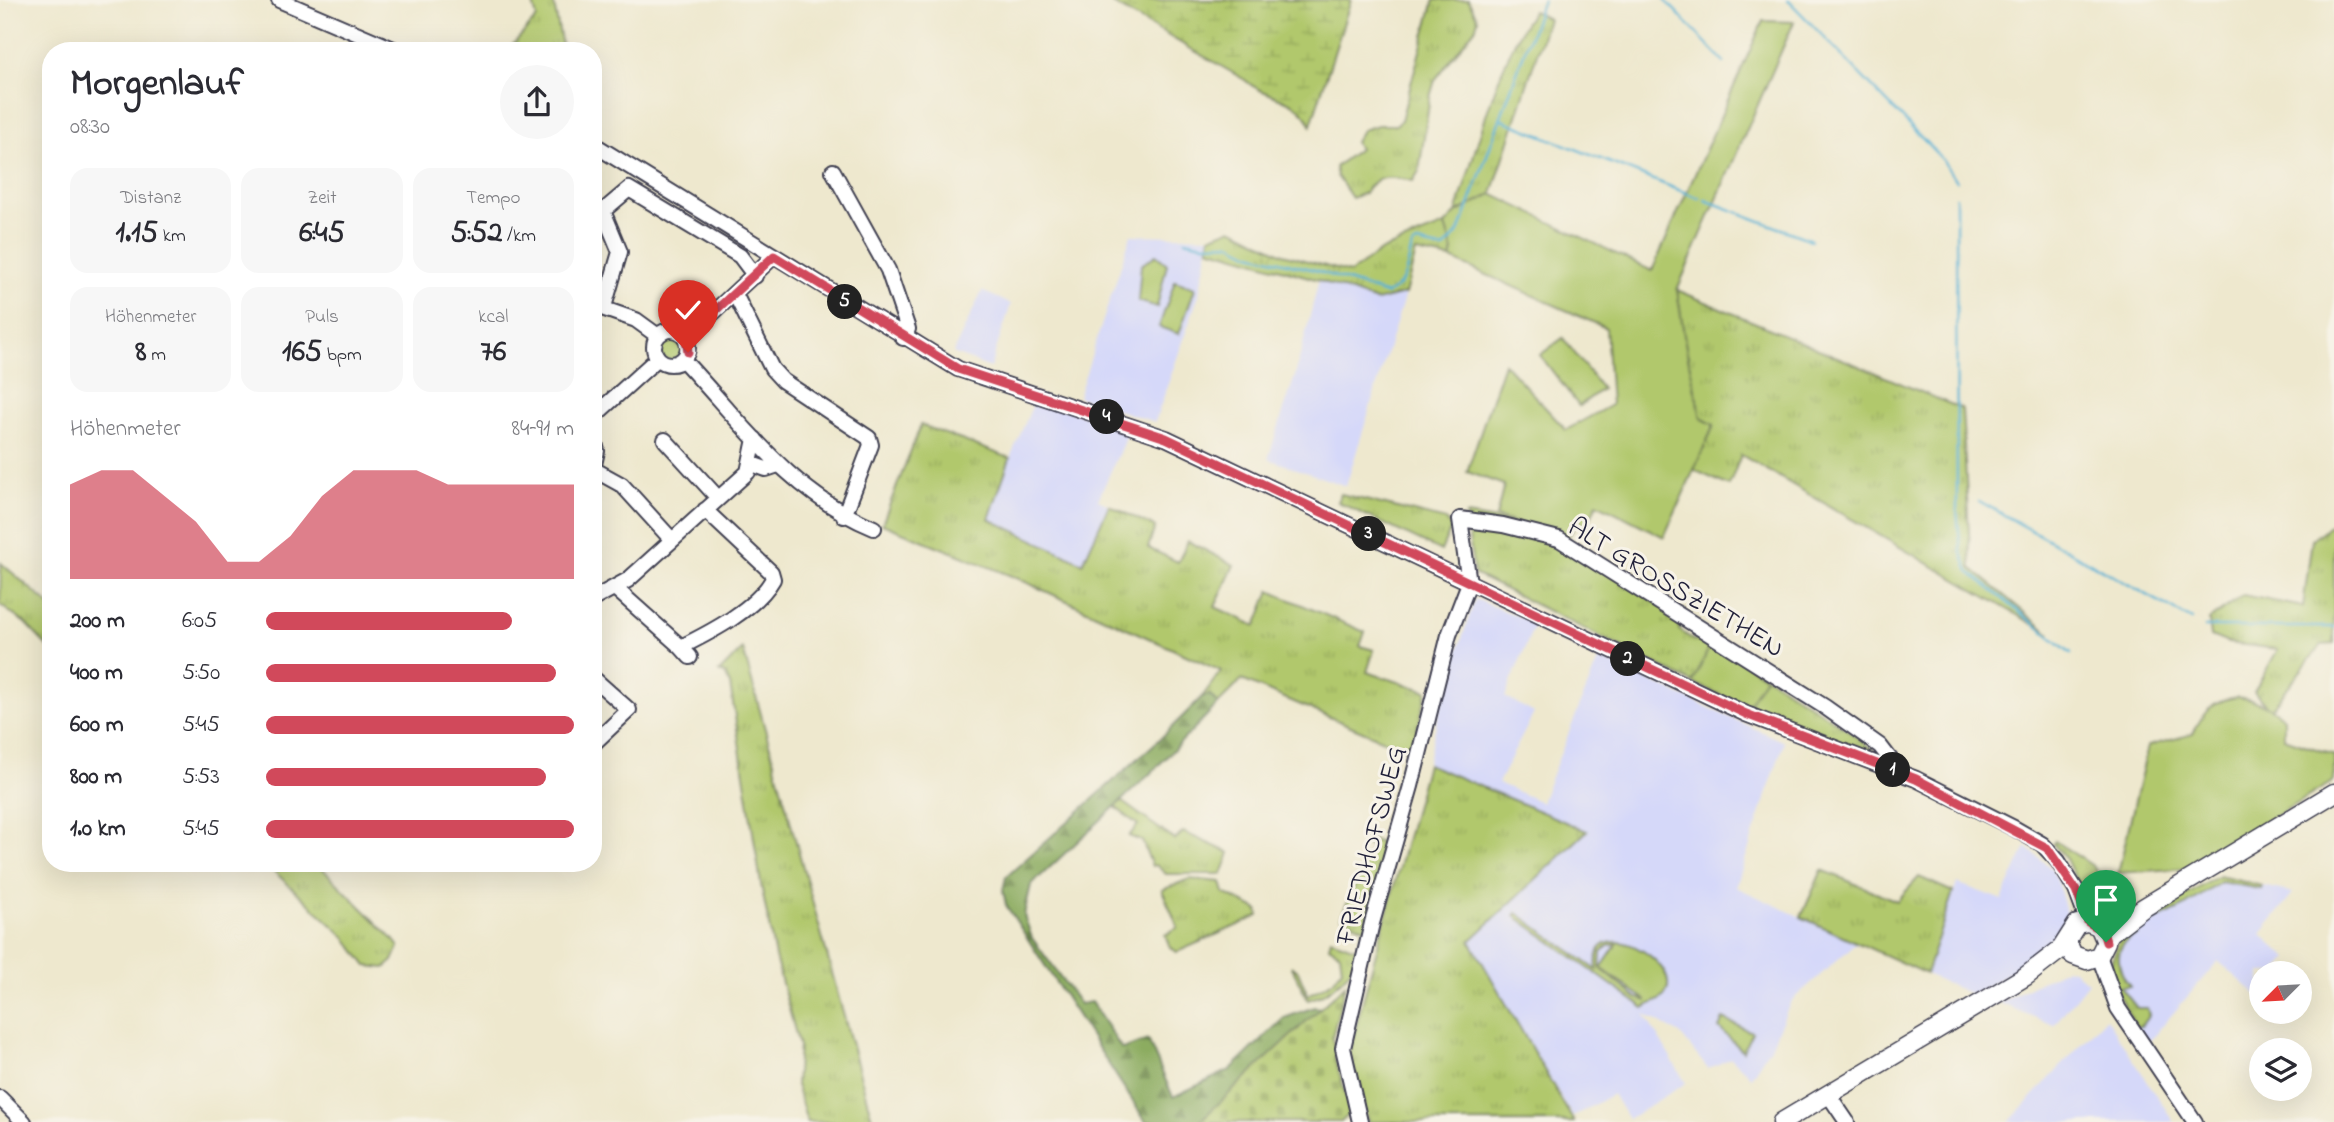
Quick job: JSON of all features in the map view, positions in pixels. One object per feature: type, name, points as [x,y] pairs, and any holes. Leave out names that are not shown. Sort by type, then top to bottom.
[{"type":"main road","points":[[2081,953],[2070,932],[2092,927],[2143,908],[2334,793]]},
{"type":"main road","points":[[1782,1122],[2026,976],[2081,953],[2105,947],[2092,927]]},
{"type":"street","points":[[279,0],[377,42]]},
{"type":"street","name":"ALT GROSSZIETHEN","points":[[602,150],[903,338],[965,372],[1166,438],[1746,714],[1900,772],[2042,844],[2068,877],[2092,927]]},
{"type":"street","points":[[833,171],[888,270],[908,329],[903,338]]},
{"type":"street","points":[[602,298],[620,252],[603,211],[629,189],[740,256],[755,276]]},
{"type":"street","points":[[686,338],[774,256]]},
{"type":"street","points":[[735,294],[772,369],[783,382],[869,438],[871,445],[844,516]]},
{"type":"street","points":[[602,307],[636,320],[658,336]]},
{"type":"street","points":[[658,358],[654,345],[658,336],[672,330],[686,338]]},
{"type":"street","points":[[658,358],[673,364],[683,360],[688,352],[686,338]]},
{"type":"street","points":[[602,409],[658,358]]},
{"type":"street","points":[[683,360],[778,465],[808,493],[844,516],[874,528]]},
{"type":"street","points":[[602,595],[616,589],[748,472],[752,464],[751,448],[755,439]]},
{"type":"street","points":[[665,440],[719,498]]},
{"type":"street","points":[[752,464],[766,469],[778,465]]},
{"type":"street","points":[[602,474],[622,485],[672,540]]},
{"type":"street","points":[[616,589],[686,652],[739,612],[773,579],[771,572],[705,510]]},
{"type":"street","name":"ALT GROSSZIETHEN","points":[[1469,583],[1460,519],[1503,525],[1559,539],[1825,707],[1880,746],[1900,772]]},
{"type":"street","name":"FRIEDHOFSWEG","points":[[1360,1122],[1344,1058],[1345,1039],[1372,923],[1411,786],[1449,635],[1469,583]]},
{"type":"street","points":[[602,685],[632,709],[602,736]]},
{"type":"street","points":[[2081,953],[2195,1122]]},
{"type":"street","points":[[1828,1094],[1847,1122]]},
{"type":"street","points":[[0,1098],[24,1122]]},
{"type":"shaded area","points":[[1131,235],[1210,237],[1199,294],[1155,422],[1078,397]]},
{"type":"shaded area","points":[[1321,272],[1405,294],[1346,486],[1268,459],[1295,376]]},
{"type":"shaded area","points":[[982,291],[1011,304],[990,368],[953,353]]},
{"type":"shaded area","points":[[1035,400],[1129,430],[1098,500],[1109,505],[1083,563],[989,519],[1010,458]]},
{"type":"shaded area","points":[[1475,599],[1535,623],[1505,697],[1534,713],[1498,783],[1541,802],[1599,658],[1784,742],[1736,887],[1859,944],[1853,946],[1791,1001],[1772,1044],[1751,1077],[1731,1058],[1708,1069],[1680,1034],[1644,1014],[1686,1083],[1628,1119],[1613,1094],[1573,1117],[1470,941],[1510,902],[1427,764],[1443,695]]},
{"type":"shaded area","points":[[2026,847],[2052,869],[2062,896],[2067,917],[2055,946],[1973,995],[1926,974],[1957,883],[2002,900]]},
{"type":"shaded area","points":[[2219,876],[2293,893],[2261,934],[2288,958],[2285,961],[2249,961],[2249,988],[2218,961],[2146,1045],[2107,975],[2121,934]]},
{"type":"shaded area","points":[[2065,969],[2074,970],[2088,982],[2054,1025],[1999,1003]]},
{"type":"shaded area","points":[[2106,1018],[2174,1122],[2009,1122]]},
{"type":"green space","points":[[532,0],[553,0],[561,42],[515,42],[537,18]]},
{"type":"green space","points":[[1114,0],[1351,0],[1311,125],[1298,108],[1253,86],[1113,4]]},
{"type":"green space","points":[[1434,0],[1468,0],[1478,19],[1476,27],[1435,80],[1419,171],[1413,181],[1379,179],[1365,193],[1352,198],[1337,176],[1335,167],[1359,149],[1355,142],[1362,130],[1378,125],[1396,125],[1401,120]]},
{"type":"green space","points":[[1533,11],[1548,19],[1492,194],[1456,213],[1498,82],[1508,56]]},
{"type":"green space","points":[[1763,21],[1794,22],[1677,290],[1701,418],[1714,425],[1664,537],[1597,503],[1587,526],[1578,521],[1568,538],[1496,517],[1504,485],[1467,472],[1504,363],[1566,430],[1611,405],[1606,328],[1451,259],[1453,251],[1445,225],[1456,213],[1492,194],[1652,271]]},
{"type":"green space","points":[[1445,225],[1453,251],[1451,259],[1416,252],[1405,294],[1376,301],[1319,280],[1208,248],[1210,237],[1232,228],[1283,254],[1350,273],[1382,250]]},
{"type":"green space","points":[[1156,255],[1167,264],[1157,307],[1138,301],[1141,265]]},
{"type":"green space","points":[[1175,281],[1195,288],[1179,334],[1159,327]]},
{"type":"green space","points":[[1677,290],[1962,409],[1971,568],[2050,634],[1741,455],[1729,486],[1694,470],[1714,425],[1701,418]]},
{"type":"green space","points":[[670,336],[681,343],[682,348],[675,359],[670,360],[659,353],[658,348],[665,337]]},
{"type":"green space","points":[[1563,338],[1602,389],[1579,406],[1540,355]]},
{"type":"green space","points":[[921,425],[1010,458],[989,519],[1083,563],[1109,505],[1155,527],[1148,548],[1178,562],[1188,541],[1234,565],[1215,607],[1256,626],[1270,591],[1365,632],[1360,646],[1374,650],[1367,672],[1427,691],[1412,752],[1242,680],[1218,704],[1210,695],[1202,697],[1221,671],[1019,579],[882,524]]},
{"type":"green space","points":[[1341,494],[1446,520],[1451,528],[1441,551],[1338,502]]},
{"type":"green space","points":[[1466,515],[1545,528],[1684,622],[1679,630],[1695,641],[1701,633],[1848,730],[1878,754],[1874,757],[1693,683],[1474,574]]},
{"type":"green space","points":[[2334,523],[2334,644],[2321,645],[2270,710],[2254,692],[2278,649],[2228,643],[2211,636],[2209,620],[2243,595],[2303,607],[2312,539]]},
{"type":"green space","points":[[1,563],[42,598],[42,641],[25,623],[0,605]]},
{"type":"green space","points":[[1712,641],[1765,677],[1747,707],[1693,683]]},
{"type":"green space","points":[[743,649],[873,1122],[807,1122],[796,1085],[799,1046],[775,957],[761,884],[730,684],[725,674],[719,672]]},
{"type":"green space","points":[[1210,695],[1218,704],[1151,773],[1031,885],[1024,915],[1032,938],[1080,1004],[1091,1002],[1122,1049],[1148,1040],[1173,1097],[1230,1070],[1284,1018],[1314,1007],[1321,1008],[1199,1122],[1146,1122],[1006,905],[1003,890],[1006,877],[1161,738],[1202,697]]},
{"type":"green space","points":[[2236,697],[2262,704],[2284,718],[2284,738],[2334,755],[2334,781],[2189,868],[2118,873],[2148,746],[2193,734],[2209,709]]},
{"type":"green space","points":[[1427,764],[1587,831],[1470,941],[1574,1122],[1368,1122],[1349,1052]]},
{"type":"green space","points":[[1121,801],[1175,840],[1183,832],[1230,853],[1222,874],[1166,874],[1156,865],[1152,866],[1142,841],[1129,836],[1138,825],[1115,807]]},
{"type":"green space","points":[[1367,838],[1381,843],[1386,850],[1366,929],[1341,917],[1372,847],[1364,844]]},
{"type":"green space","points":[[2055,841],[2093,866],[2101,877],[2118,885],[2131,903],[2111,914],[2088,904],[2065,857],[2053,844]]},
{"type":"green space","points":[[1822,870],[1897,901],[1919,877],[1953,892],[1926,974],[1801,917]]},
{"type":"green space","points":[[275,872],[326,872],[399,947],[393,961],[385,968],[367,966],[345,937]]},
{"type":"green space","points":[[2219,876],[2262,886],[2261,889],[2221,882],[2184,907],[2154,921],[2151,916]]},
{"type":"green space","points":[[1189,879],[1221,882],[1224,893],[1258,910],[1259,916],[1177,952],[1170,947],[1165,935],[1178,927],[1162,890]]},
{"type":"green space","points":[[1517,913],[1597,970],[1598,952],[1607,943],[1620,942],[1635,947],[1661,967],[1668,980],[1666,993],[1661,999],[1644,1008],[1515,916]],"holes":[[[1617,944],[1601,968],[1647,1001],[1637,998],[1600,968],[1601,953],[1608,946]]]},
{"type":"green space","points":[[2133,927],[2137,935],[2123,944],[2119,965],[2130,986],[2120,987],[2137,1008],[2147,1008],[2149,1015],[2141,1026],[2136,1027],[2107,975],[2121,934]]},
{"type":"green space","points":[[1331,939],[1361,950],[1358,958],[1347,974],[1332,988],[1308,1000],[1291,966],[1298,971],[1308,995],[1333,981],[1342,969],[1340,953],[1329,946]]},
{"type":"green space","points":[[1345,985],[1332,1038],[1333,1043],[1338,1044],[1335,1058],[1351,1113],[1341,1122],[1199,1122]]},
{"type":"green space","points":[[1723,1019],[1752,1032],[1743,1051],[1719,1028]]},
{"type":"waterway","points":[[1185,240],[1203,244],[1230,243],[1251,254],[1315,270],[1386,294],[1393,290],[1402,281],[1412,246],[1417,243],[1444,249],[1460,230],[1543,0]]},
{"type":"waterway","points":[[1665,0],[1724,62]]},
{"type":"waterway","points":[[1788,0],[1943,160],[1956,181]]},
{"type":"waterway","points":[[1500,119],[1699,198]]},
{"type":"waterway","points":[[1956,197],[1957,511],[1961,551],[1969,572],[2071,653]]},
{"type":"waterway","points":[[1705,200],[1811,240]]},
{"type":"waterway","points":[[1979,501],[2192,620]]},
{"type":"waterway","points":[[2205,627],[2334,627]]},
{"type":"route","points":[[688,352],[686,338],[769,264],[774,256],[903,338],[958,369],[1166,438],[1328,513],[1609,651],[1746,714],[1916,779],[2014,828],[2042,844],[2053,854],[2076,890],[2088,922],[2099,926],[2106,942]]}]
